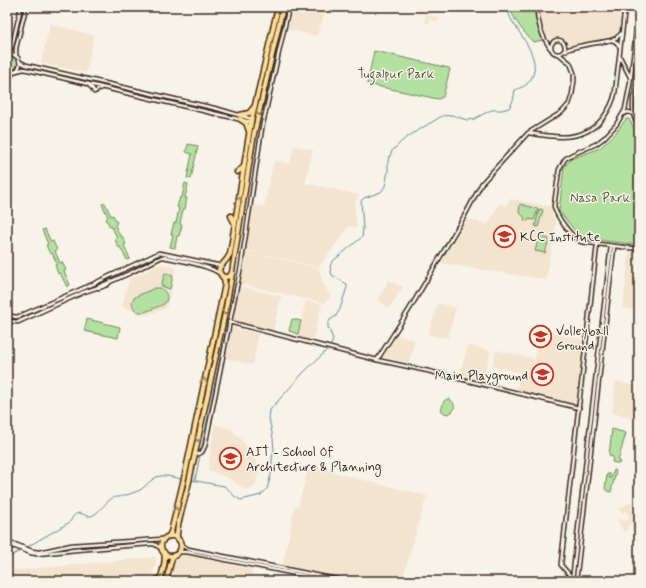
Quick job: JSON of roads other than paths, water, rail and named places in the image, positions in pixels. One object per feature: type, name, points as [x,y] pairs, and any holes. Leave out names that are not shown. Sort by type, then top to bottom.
[{"type":"main road","points":[[177,538],[178,525],[188,486],[188,475],[225,283],[219,269],[228,259],[230,254],[252,120],[278,7]]},
{"type":"main road","points":[[160,581],[165,557],[162,543],[171,532],[183,484],[188,475],[194,457],[232,272],[254,134],[283,7]]},
{"type":"main road","points":[[265,65],[268,62],[269,70]]},
{"type":"main road","points":[[250,133],[246,123],[240,117],[253,109],[255,105]]},
{"type":"main road","points":[[237,172],[244,167]]},
{"type":"main road","points":[[242,176],[244,175],[244,180],[247,180]]},
{"type":"main road","points":[[231,216],[235,225]]},
{"type":"main road","points":[[222,265],[230,265],[232,272]]},
{"type":"main road","points":[[221,274],[226,277],[230,276],[232,272]]},
{"type":"main road","points":[[166,581],[172,558],[180,550],[181,545],[179,539],[169,536]]},
{"type":"main road","points":[[163,551],[169,555],[177,553]]},
{"type":"street","points":[[16,56],[7,54],[12,46],[21,7]]},
{"type":"street","points":[[26,7],[16,48],[16,56],[20,62],[26,65],[218,109],[240,117]]},
{"type":"street","points":[[194,457],[202,452],[205,446],[241,266],[262,128],[289,7]]},
{"type":"street","points":[[377,360],[409,310],[465,215],[482,183],[528,133],[562,112],[569,104],[572,95],[574,73],[570,63],[559,54],[554,54],[546,41],[538,22],[537,7]]},
{"type":"street","points":[[528,133],[561,138],[575,135],[593,128],[607,113],[614,102],[625,7]]},
{"type":"street","points":[[635,7],[636,31]]},
{"type":"street","points":[[639,7],[629,88],[623,114],[616,125],[600,142],[565,159],[560,170],[554,206],[555,211],[578,241],[597,245],[639,249]]},
{"type":"street","points":[[559,54],[571,47],[612,40],[622,33]]},
{"type":"street","points":[[546,41],[558,40],[571,47]]},
{"type":"street","points":[[612,40],[616,42],[620,48]]},
{"type":"street","points":[[550,48],[554,41]]},
{"type":"street","points":[[639,42],[633,107],[634,117],[639,128]]},
{"type":"street","points":[[563,43],[565,47],[563,52],[565,59]]},
{"type":"street","points":[[620,55],[630,78]]},
{"type":"street","points":[[7,88],[9,79],[19,67],[20,62]]},
{"type":"street","points":[[48,70],[49,66]]},
{"type":"street","points":[[7,72],[10,73],[24,69],[103,88],[252,120]]},
{"type":"street","points":[[635,79],[639,74]]},
{"type":"street","points":[[630,78],[635,79]]},
{"type":"street","points":[[86,84],[90,85],[94,92],[100,88],[103,88]]},
{"type":"street","points":[[264,88],[271,86]]},
{"type":"street","points":[[629,88],[634,92]]},
{"type":"street","points":[[626,105],[629,109],[633,107]]},
{"type":"street","points":[[623,114],[628,112],[634,114]]},
{"type":"street","points":[[574,580],[561,565],[561,562],[597,245]]},
{"type":"street","points":[[574,580],[612,246]]},
{"type":"street","points":[[7,315],[16,317],[20,316],[159,253],[193,258],[222,265]]},
{"type":"street","points":[[7,321],[18,322],[84,292],[107,285],[110,281],[156,259],[164,257],[214,269],[221,274]]},
{"type":"street","points":[[230,322],[377,360],[579,408]]},
{"type":"street","points":[[31,552],[72,546],[164,539]]},
{"type":"street","points":[[7,545],[17,546],[37,554],[149,544],[154,544],[163,551]]},
{"type":"street","points":[[181,545],[188,549],[346,581]]},
{"type":"street","points":[[177,553],[188,552],[331,581]]},
{"type":"street","points":[[154,581],[161,576]]},
{"type":"waterway","points":[[282,26],[287,7]]},
{"type":"waterway","points":[[191,480],[224,486],[234,496],[241,500],[261,495],[267,489],[272,471],[272,458],[274,450],[269,418],[270,410],[332,343],[333,339],[328,323],[336,316],[340,309],[347,284],[332,275],[330,266],[333,261],[362,237],[363,228],[361,201],[364,198],[381,192],[385,186],[388,171],[388,160],[392,151],[402,141],[442,116],[452,115],[467,120],[474,119],[491,110],[502,110],[509,108],[513,101],[515,90],[526,85],[532,76],[534,68],[533,59],[526,42],[511,19],[507,7]]},
{"type":"waterway","points":[[269,83],[279,42]]},
{"type":"waterway","points":[[261,117],[268,88]]},
{"type":"waterway","points":[[195,480],[236,281]]},
{"type":"waterway","points":[[27,547],[70,522],[76,514],[79,513],[91,516],[112,498],[127,495],[140,490],[157,477],[165,476],[182,479]]},
{"type":"waterway","points":[[7,558],[22,550]]},
{"type":"place","name":"KCC Institute","points":[[505,236]]},
{"type":"place","name":"Volleyball Ground","points":[[540,337]]},
{"type":"place","name":"Main Playground","points":[[543,375]]},
{"type":"place","name":"AIT - School Of Architecture & Planning","points":[[231,458]]},
{"type":"park label","name":"Tugalpur Park","points":[[396,73]]},
{"type":"park label","name":"Nasa Park","points":[[600,197]]}]
